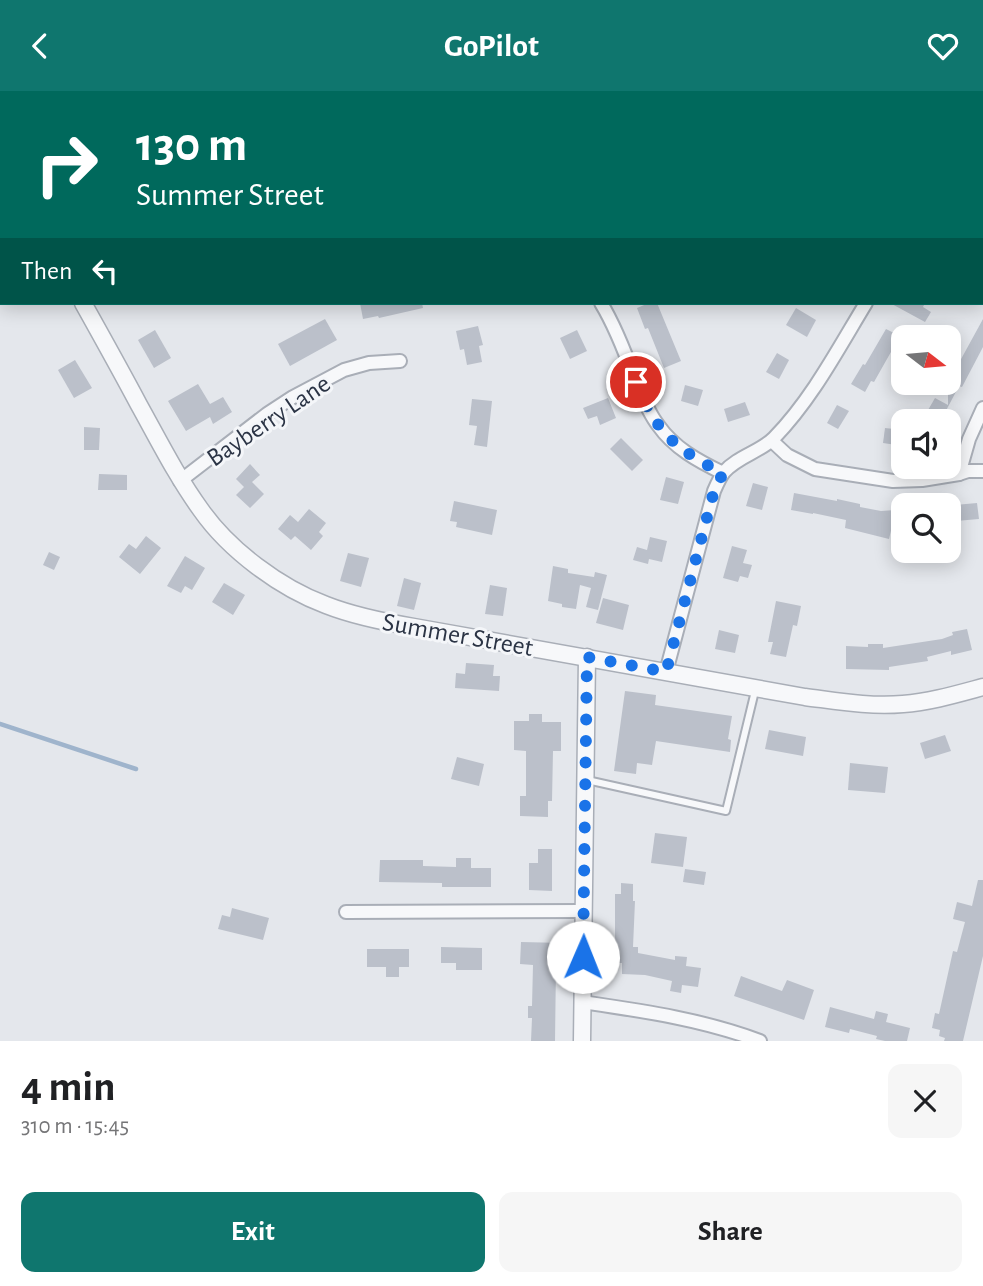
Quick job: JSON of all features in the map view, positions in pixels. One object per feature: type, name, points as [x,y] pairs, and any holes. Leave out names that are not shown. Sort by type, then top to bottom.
[{"type":"street","name":"Summer Street","points":[[84,305],[180,481],[202,513],[250,560],[277,579],[325,605],[393,624],[805,697],[877,705],[904,704],[928,701],[983,687]]},
{"type":"street","points":[[602,305],[621,342],[644,402],[657,425],[690,455],[723,473]]},
{"type":"street","points":[[666,672],[714,491],[723,473],[735,462],[772,441],[797,412],[865,305]]},
{"type":"street","name":"Bayberry Lane","points":[[180,481],[293,397],[344,370],[369,363],[400,361]]},
{"type":"street","points":[[961,467],[969,439],[983,408]]},
{"type":"street","points":[[772,441],[787,455],[816,469],[892,481],[928,479]]},
{"type":"street","points":[[961,473],[983,471]]},
{"type":"street","points":[[582,1041],[587,657]]},
{"type":"street","points":[[346,912],[584,911]]},
{"type":"street","points":[[582,1002],[670,1015],[760,1041]]},
{"type":"lane","points":[[585,780],[726,811],[755,688]]},
{"type":"building","points":[[360,305],[422,305],[423,308],[363,319]]},
{"type":"building","points":[[658,305],[681,361],[664,368],[637,308]]},
{"type":"building","points":[[894,305],[924,305],[923,307],[931,312],[925,322]]},
{"type":"building","points":[[796,308],[816,320],[807,337],[786,325]]},
{"type":"building","points":[[325,319],[337,340],[290,366],[278,344]]},
{"type":"building","points":[[983,319],[983,347],[962,387],[961,359]]},
{"type":"building","points":[[478,326],[483,345],[479,346],[482,362],[467,365],[456,331]]},
{"type":"building","points":[[886,329],[891,332],[891,352],[874,382],[871,381],[865,392],[851,384],[863,364],[865,365]]},
{"type":"building","points":[[155,330],[171,358],[154,368],[138,340]]},
{"type":"building","points":[[577,330],[587,351],[570,359],[560,338]]},
{"type":"building","points":[[777,353],[789,360],[779,379],[766,372]]},
{"type":"building","points":[[75,360],[92,388],[74,398],[58,370]]},
{"type":"building","points":[[198,384],[210,404],[223,397],[232,412],[213,424],[210,417],[186,431],[168,401]]},
{"type":"building","points":[[685,385],[703,390],[698,406],[681,401]]},
{"type":"building","points":[[948,395],[954,395],[947,409],[929,409],[935,398],[948,405]]},
{"type":"building","points":[[608,398],[616,418],[600,425],[597,416],[588,419],[583,408]]},
{"type":"building","points":[[472,399],[492,401],[487,447],[474,445],[477,426],[469,425]]},
{"type":"building","points":[[745,402],[750,415],[728,422],[724,409]]},
{"type":"building","points":[[837,405],[849,411],[838,429],[827,423]]},
{"type":"building","points":[[84,427],[100,428],[99,450],[84,450]]},
{"type":"building","points":[[885,428],[891,429],[891,444],[883,443]]},
{"type":"building","points":[[621,438],[643,460],[632,471],[610,449]]},
{"type":"building","points":[[250,464],[260,475],[252,482],[264,494],[250,508],[236,495],[244,487],[236,479]]},
{"type":"building","points":[[99,474],[127,475],[127,490],[98,490]]},
{"type":"building","points":[[666,477],[684,482],[678,504],[660,500]]},
{"type":"building","points":[[753,483],[768,487],[762,510],[746,506]]},
{"type":"building","points":[[794,493],[837,499],[881,511],[891,510],[889,539],[845,528],[846,520],[791,510]]},
{"type":"building","points":[[454,501],[497,510],[492,535],[456,527],[457,522],[450,521]]},
{"type":"building","points":[[977,503],[979,519],[961,521],[961,504]]},
{"type":"building","points":[[309,509],[326,523],[319,532],[323,536],[311,550],[295,536],[291,540],[278,529],[290,515],[298,522]]},
{"type":"building","points":[[146,536],[161,548],[140,574],[119,557],[129,544],[136,549]]},
{"type":"building","points":[[650,537],[667,541],[662,562],[649,559],[648,564],[633,560],[637,547],[647,550]]},
{"type":"building","points":[[732,546],[747,550],[743,563],[752,565],[748,578],[740,576],[738,582],[723,578]]},
{"type":"building","points":[[49,552],[60,557],[54,570],[43,565]]},
{"type":"building","points":[[348,553],[369,558],[361,587],[340,581]]},
{"type":"building","points":[[185,556],[205,568],[192,590],[185,586],[181,593],[167,586]]},
{"type":"building","points":[[553,566],[568,569],[568,573],[594,577],[595,572],[607,575],[598,610],[586,607],[591,588],[580,585],[576,609],[548,601]]},
{"type":"building","points":[[404,578],[421,583],[414,610],[397,606]]},
{"type":"building","points":[[224,583],[245,595],[233,615],[212,602]]},
{"type":"building","points":[[490,585],[507,588],[503,616],[485,614]]},
{"type":"building","points":[[603,598],[629,605],[623,630],[596,623]]},
{"type":"building","points":[[776,601],[801,606],[797,626],[793,625],[786,657],[770,654],[773,642],[768,642]]},
{"type":"building","points":[[967,629],[972,650],[951,655],[951,651],[927,657],[928,661],[889,667],[889,670],[846,669],[846,646],[868,647],[868,644],[883,644],[883,648],[942,639],[953,635],[952,632]]},
{"type":"building","points":[[719,630],[739,635],[735,653],[715,649]]},
{"type":"building","points":[[466,663],[494,665],[493,676],[500,676],[499,691],[455,688],[456,673],[465,674]]},
{"type":"building","points":[[625,691],[656,695],[655,705],[732,716],[728,739],[731,740],[730,752],[656,741],[652,765],[637,763],[636,774],[614,771]]},
{"type":"building","points":[[529,714],[542,714],[542,722],[561,722],[561,751],[553,751],[552,801],[548,801],[548,817],[520,816],[520,796],[526,796],[526,751],[514,750],[514,721],[529,721]]},
{"type":"building","points":[[769,730],[806,737],[803,756],[765,749]]},
{"type":"building","points":[[945,735],[951,751],[925,759],[920,743]]},
{"type":"building","points":[[457,757],[484,764],[479,786],[451,779]]},
{"type":"building","points":[[850,763],[888,767],[885,793],[848,790]]},
{"type":"building","points":[[655,833],[687,837],[683,867],[651,863]]},
{"type":"building","points":[[538,849],[552,849],[552,891],[529,890],[529,863],[538,863]]},
{"type":"building","points":[[456,858],[471,858],[471,868],[491,868],[491,887],[442,887],[442,883],[379,882],[380,860],[423,860],[423,866],[456,867]]},
{"type":"building","points":[[685,869],[706,872],[704,885],[683,882]]},
{"type":"building","points":[[978,880],[983,880],[983,956],[963,1041],[944,1041],[945,1038],[939,1036],[940,1030],[932,1028],[935,1013],[939,1014],[953,951],[957,952],[965,922],[953,919],[957,902],[972,906]]},
{"type":"building","points":[[621,883],[633,884],[633,947],[638,947],[638,953],[675,960],[675,956],[687,957],[686,966],[701,968],[698,987],[682,985],[681,993],[670,991],[672,981],[645,975],[622,974],[622,963],[615,963],[615,894],[621,894]]},
{"type":"building","points":[[232,908],[269,918],[263,940],[218,929],[222,915],[230,917]]},
{"type":"building","points":[[521,942],[564,943],[564,965],[556,965],[555,1041],[531,1041],[532,1018],[528,1018],[528,1006],[532,1006],[533,965],[520,964]]},
{"type":"building","points":[[441,947],[482,948],[482,970],[456,970],[456,963],[441,963]]},
{"type":"building","points":[[367,949],[409,949],[409,967],[399,967],[399,977],[386,977],[386,967],[367,967]]},
{"type":"building","points":[[741,976],[782,991],[787,980],[814,990],[804,1020],[734,996]]},
{"type":"building","points":[[830,1007],[874,1019],[876,1011],[888,1014],[886,1022],[910,1028],[907,1041],[885,1041],[876,1039],[877,1036],[850,1029],[849,1033],[825,1027]]},
{"type":"waterway","points":[[0,724],[136,769]]},
{"type":"route","points":[[583,957],[587,657],[666,672],[714,491],[723,473],[673,442],[657,425],[636,382]]}]
